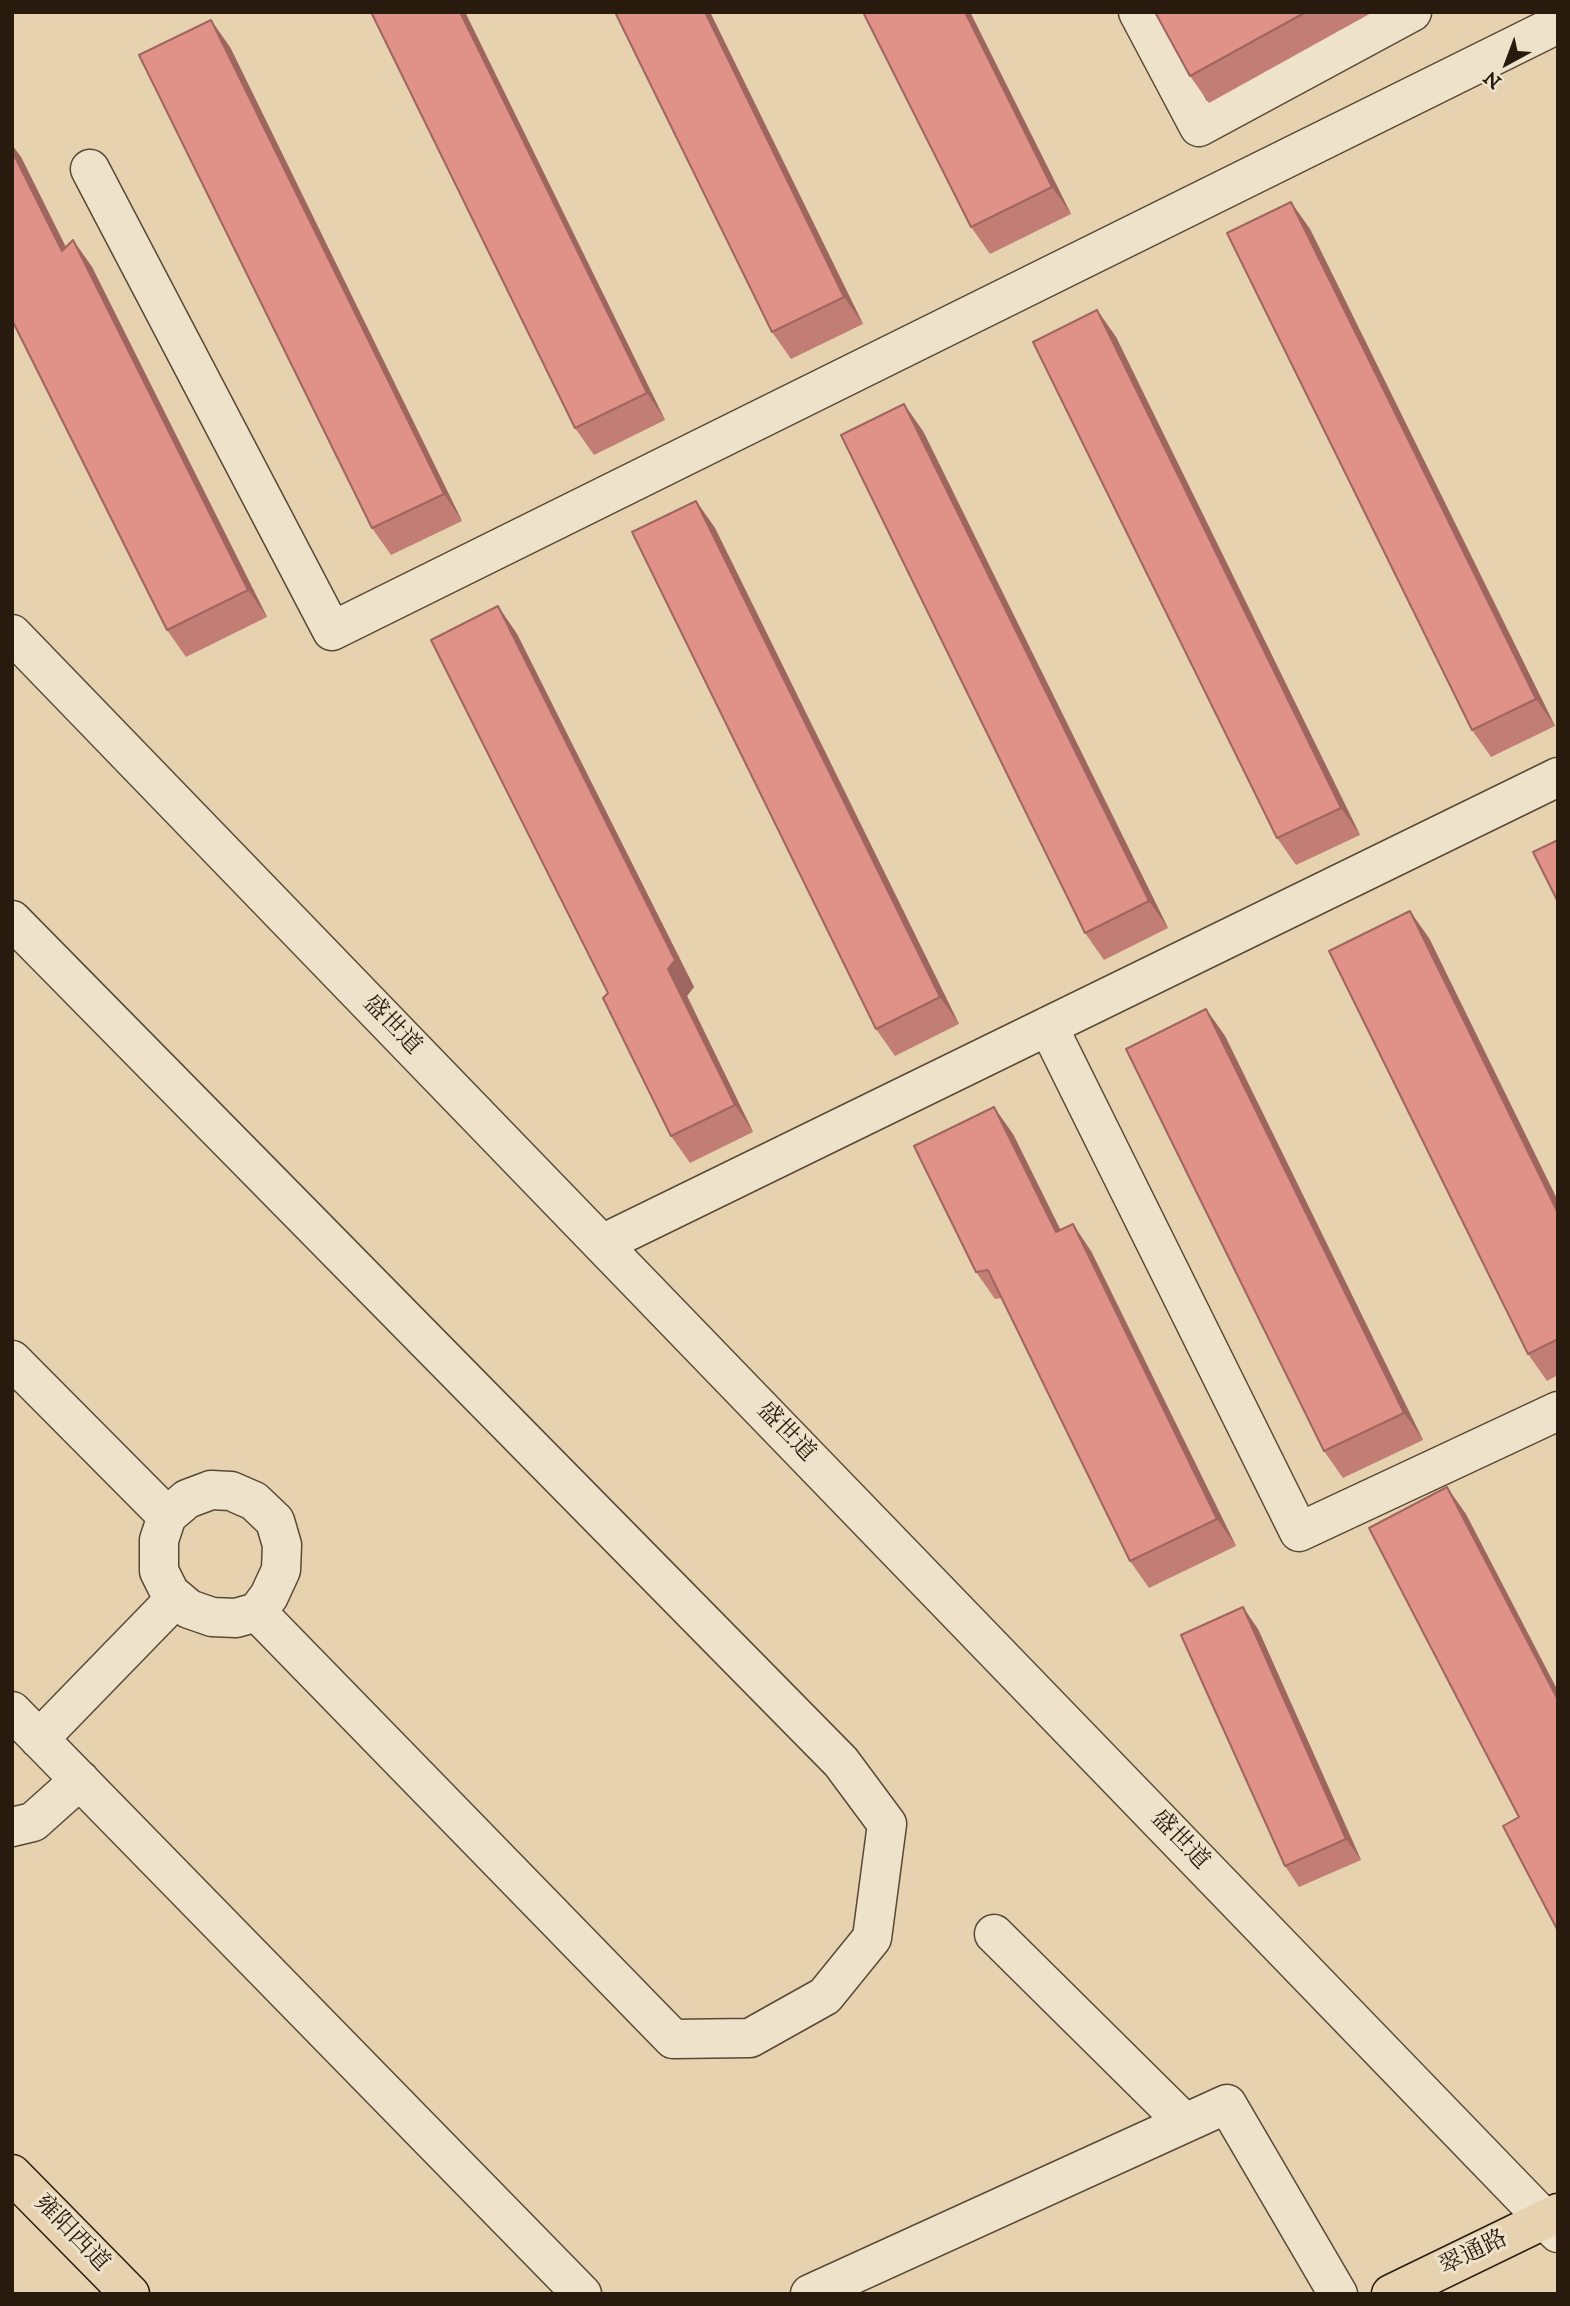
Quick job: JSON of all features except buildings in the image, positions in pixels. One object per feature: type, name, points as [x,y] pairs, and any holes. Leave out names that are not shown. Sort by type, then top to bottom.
[{"type":"main road","name":"雍阳西道","points":[[12,2174],[130,2294]]},
{"type":"main road","name":"翠通路","points":[[1391,2294],[1554,2222]]},
{"type":"street","points":[[1138,12],[1199,127],[1412,12]]},
{"type":"street","points":[[90,169],[332,631],[1558,24]]},
{"type":"street","name":"盛世道","points":[[12,634],[1554,2222]]},
{"type":"street","points":[[602,1244],[1558,777]]},
{"type":"street","points":[[12,919],[841,1762],[887,1824],[872,1938],[825,1996],[750,2038],[673,2039],[257,1612]]},
{"type":"street","points":[[1048,1026],[1299,1532],[1558,1411]]},
{"type":"street","points":[[12,1360],[167,1517]]},
{"type":"street","points":[[211,1490],[231,1491],[254,1501],[275,1521],[282,1545],[281,1570],[269,1596],[257,1612],[236,1618],[212,1617],[189,1609],[170,1593],[159,1571],[159,1540],[167,1517],[187,1499],[211,1490]]},
{"type":"street","points":[[39,1739],[176,1598]]},
{"type":"street","points":[[12,1712],[582,2294]]},
{"type":"street","points":[[12,1827],[33,1822],[80,1780]]},
{"type":"street","points":[[994,1934],[1184,2122]]},
{"type":"street","points":[[810,2294],[1227,2104],[1338,2294]]}]
